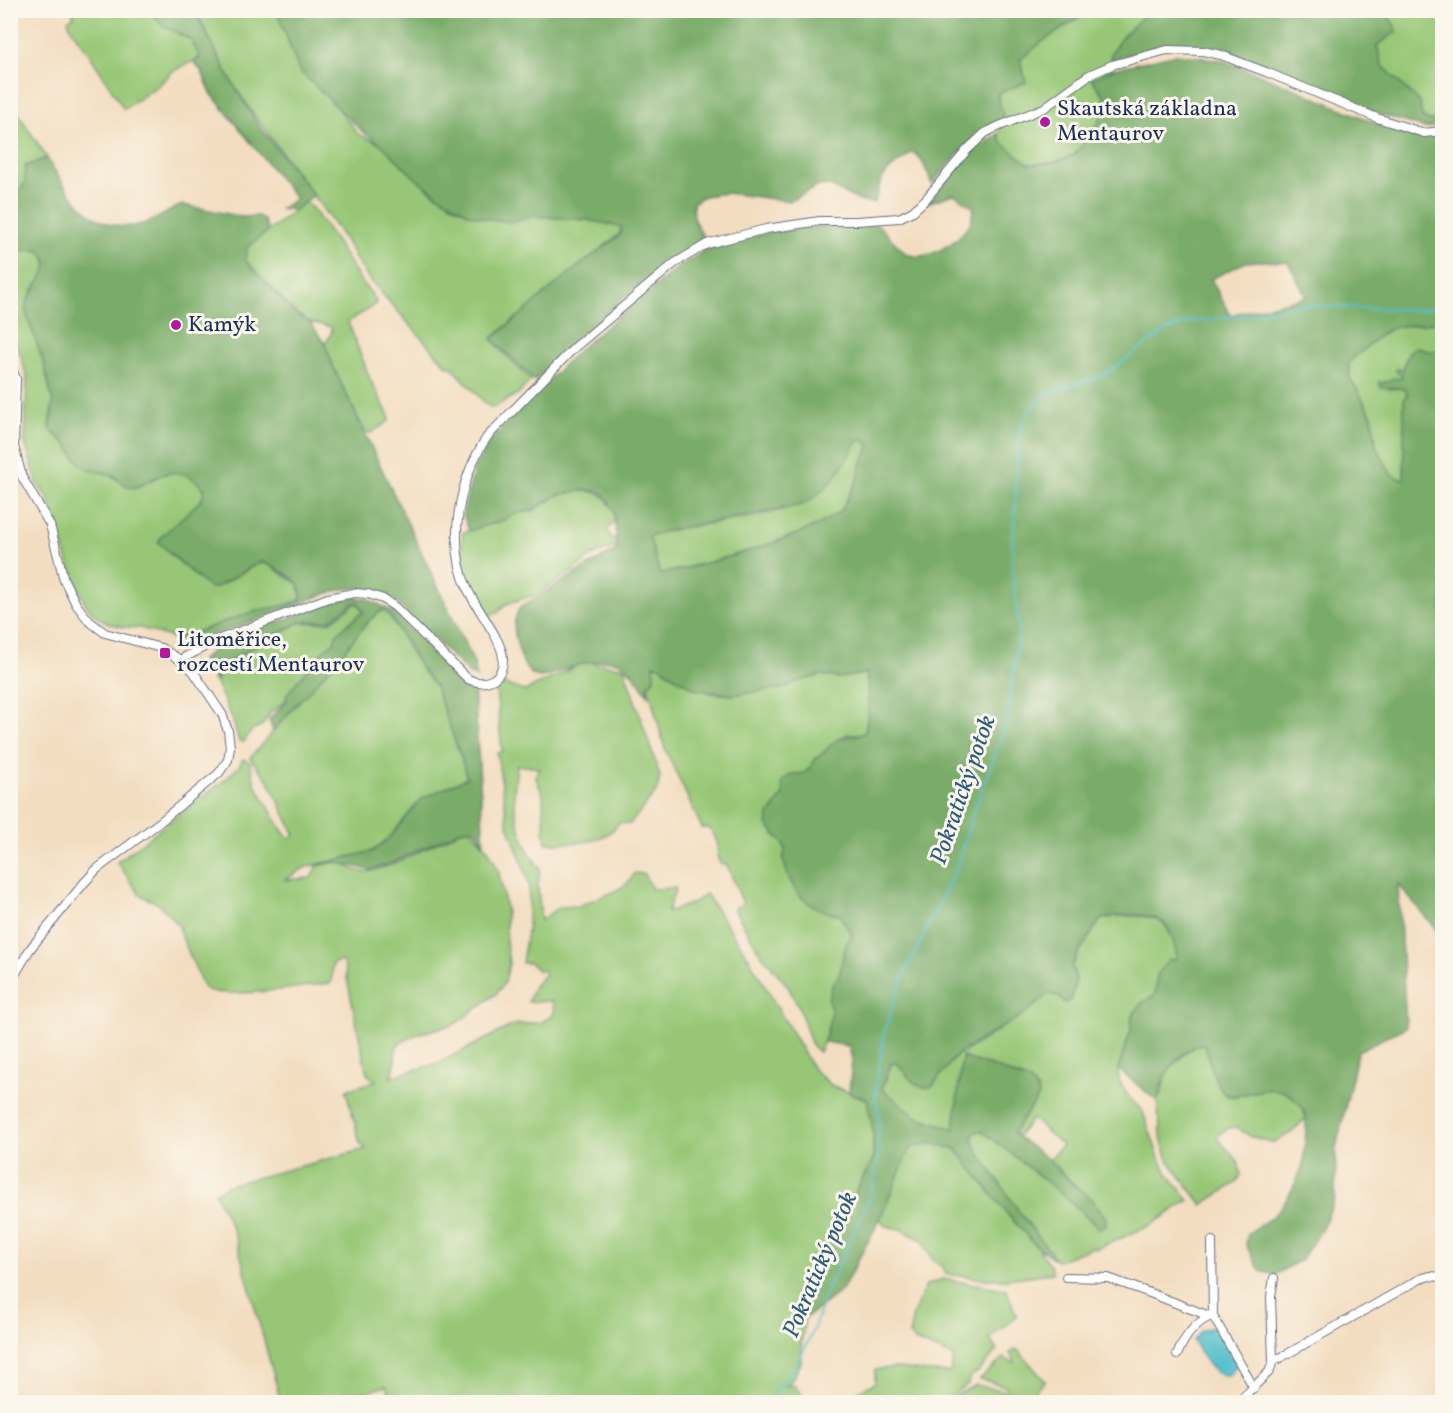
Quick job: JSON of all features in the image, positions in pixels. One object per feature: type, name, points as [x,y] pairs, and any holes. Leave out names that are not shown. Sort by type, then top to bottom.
[{"type":"street","points":[[180,660],[217,640],[328,598],[354,592],[375,597],[394,607],[468,679],[484,683],[492,681],[502,668],[503,657],[500,647],[468,590],[461,570],[457,540],[458,514],[471,465],[487,437],[574,348],[675,263],[707,244],[766,229],[820,221],[899,218],[913,211],[985,133],[1044,108],[1089,75],[1112,65],[1167,50],[1203,51],[1221,55],[1266,72],[1377,118],[1424,133],[1443,131]]},
{"type":"street","points":[[10,363],[16,379],[14,446],[22,477],[50,525],[64,580],[76,604],[89,621],[105,633],[161,648],[180,660],[202,683],[222,714],[228,731],[230,747],[228,760],[219,773],[169,815],[97,869],[30,949],[10,983]]},
{"type":"street","points":[[1212,1241],[1211,1316],[1254,1388]]},
{"type":"street","points":[[1273,1362],[1419,1279],[1430,1276],[1443,1277]]},
{"type":"street","points":[[1066,1277],[1108,1278],[1211,1316]]},
{"type":"street","points":[[1238,1402],[1269,1372],[1273,1362],[1271,1296],[1274,1278]]},
{"type":"street","points":[[1177,1355],[1185,1338],[1211,1316]]},
{"type":"green space","points":[[72,11],[150,11],[163,26],[191,40],[200,58],[173,71],[159,85],[124,109],[71,29],[68,20],[74,16]]},
{"type":"green space","points":[[150,11],[195,11],[229,77],[260,128],[314,195],[295,210],[280,209],[296,199],[211,93],[202,72],[194,62],[200,58],[191,40],[163,26]]},
{"type":"green space","points":[[196,11],[277,11],[299,70],[334,103],[358,134],[382,145],[428,189],[454,206],[483,218],[510,222],[532,216],[587,220],[622,227],[619,234],[492,338],[531,380],[519,393],[493,408],[487,405],[451,366],[447,366],[369,279],[326,213],[235,86]]},
{"type":"green space","points":[[277,11],[1089,11],[1043,41],[1020,60],[1026,82],[997,94],[1004,120],[964,148],[932,184],[922,162],[913,152],[882,178],[874,202],[862,202],[828,185],[818,186],[790,201],[727,193],[704,196],[693,203],[694,220],[705,240],[637,287],[535,381],[492,339],[567,275],[620,235],[622,227],[587,220],[533,216],[510,222],[483,218],[469,214],[441,197],[415,178],[382,145],[363,132],[299,70]]},
{"type":"green space","points":[[1089,11],[1149,11],[1114,48],[1110,60],[1113,69],[1092,79],[1105,96],[1103,115],[1088,138],[1074,155],[1052,163],[1029,164],[1002,143],[998,134],[1004,119],[997,94],[1026,82],[1020,60],[1043,41]]},
{"type":"green space","points":[[1149,11],[1385,11],[1397,31],[1377,46],[1382,65],[1420,103],[1422,118],[1437,121],[1442,115],[1442,126],[1425,128],[1378,114],[1267,67],[1204,47],[1166,45],[1110,60],[1120,39]]},
{"type":"green space","points":[[1385,11],[1442,11],[1442,115],[1437,121],[1429,121],[1422,117],[1420,103],[1382,65],[1377,46],[1397,31]]},
{"type":"green space","points":[[1177,54],[1220,60],[1375,123],[1423,137],[1442,136],[1442,319],[1430,323],[1395,327],[1383,333],[1349,362],[1350,378],[1372,416],[1376,446],[1391,474],[1404,479],[1404,398],[1407,395],[1406,390],[1383,387],[1379,382],[1386,383],[1393,378],[1401,379],[1402,375],[1396,369],[1403,370],[1409,352],[1416,347],[1429,351],[1441,351],[1442,357],[1442,937],[1398,884],[1406,1027],[1358,1051],[1336,1148],[1335,1198],[1323,1227],[1301,1260],[1275,1275],[1260,1271],[1246,1245],[1248,1234],[1280,1209],[1299,1174],[1303,1164],[1306,1138],[1306,1118],[1303,1110],[1291,1096],[1278,1090],[1225,1094],[1215,1078],[1204,1043],[1187,1051],[1173,1064],[1165,1077],[1157,1101],[1118,1069],[1131,1030],[1132,1016],[1142,1003],[1155,995],[1157,975],[1169,959],[1175,960],[1177,956],[1168,928],[1163,922],[1146,916],[1116,916],[1100,920],[1077,955],[1072,966],[1076,980],[1071,1000],[1065,1003],[1059,997],[1049,994],[1023,1015],[960,1053],[930,1087],[916,1084],[898,1064],[893,1063],[882,1089],[915,1116],[954,1129],[962,1057],[1029,1081],[1037,1089],[1039,1096],[1013,1133],[1049,1160],[1073,1185],[1089,1196],[1106,1218],[1106,1225],[1100,1229],[1061,1193],[982,1131],[975,1132],[972,1139],[977,1150],[1057,1261],[1037,1247],[1009,1216],[956,1149],[930,1143],[910,1148],[880,1219],[842,1290],[799,1323],[811,1274],[873,1159],[873,1132],[867,1099],[849,1093],[852,1060],[849,1046],[824,1042],[831,1015],[828,1001],[832,985],[839,976],[846,944],[852,935],[839,914],[816,908],[801,897],[789,877],[783,859],[785,848],[767,824],[769,815],[783,795],[782,782],[791,774],[801,774],[807,771],[816,758],[832,743],[846,736],[865,733],[868,713],[867,673],[839,678],[821,675],[784,688],[733,695],[697,690],[654,664],[654,679],[648,686],[648,695],[629,669],[613,661],[587,663],[546,676],[533,675],[523,663],[519,651],[514,628],[517,613],[520,607],[617,549],[614,511],[604,495],[597,491],[585,490],[558,495],[532,511],[517,513],[501,521],[469,531],[463,514],[475,466],[491,440],[577,351],[678,267],[709,248],[767,233],[820,226],[877,224],[905,253],[922,256],[940,250],[968,227],[974,208],[954,194],[928,203],[970,153],[998,134],[1002,143],[1029,164],[1052,163],[1074,155],[1103,115],[1105,96],[1091,79],[1113,69]],"holes":[[[1246,262],[1288,262],[1306,297],[1230,315],[1211,279]],[[864,439],[869,446],[860,467],[859,476],[842,509],[829,518],[809,529],[756,549],[660,574],[649,536],[807,502],[831,481],[857,442]]]},
{"type":"green space","points":[[10,101],[47,158],[29,165],[22,188],[11,197]]},
{"type":"green space","points":[[47,158],[75,199],[98,219],[112,225],[128,226],[146,223],[183,205],[244,217],[258,216],[264,219],[268,230],[247,248],[245,260],[296,314],[310,322],[325,344],[333,366],[474,663],[477,678],[471,675],[397,603],[382,594],[366,589],[354,588],[330,592],[200,639],[187,643],[180,639],[227,620],[296,602],[301,599],[300,589],[295,581],[286,574],[260,562],[217,587],[211,588],[158,542],[200,501],[204,489],[198,483],[186,475],[173,473],[130,487],[111,475],[84,467],[65,443],[50,430],[53,403],[44,364],[25,310],[27,301],[46,270],[47,261],[41,252],[35,250],[11,251],[10,197],[19,192],[24,185],[25,166]]},
{"type":"green space","points":[[306,201],[373,295],[376,303],[348,322],[370,379],[389,416],[389,421],[371,433],[365,432],[333,366],[325,344],[332,332],[331,327],[310,322],[296,314],[245,260],[247,248]]},
{"type":"green space","points":[[35,250],[41,252],[47,269],[32,291],[25,310],[44,364],[53,403],[49,423],[53,433],[68,445],[75,458],[90,470],[106,473],[123,483],[142,485],[161,475],[177,472],[190,475],[204,489],[204,496],[168,552],[207,586],[217,587],[255,565],[266,563],[298,584],[302,599],[291,605],[257,611],[176,639],[140,628],[108,623],[93,614],[85,603],[71,571],[48,498],[38,485],[25,443],[27,378],[11,332],[10,251]]},
{"type":"green space","points":[[1442,319],[1442,357],[1441,351],[1429,351],[1419,347],[1406,358],[1401,379],[1380,383],[1390,389],[1402,388],[1406,390],[1407,395],[1404,399],[1405,479],[1397,478],[1391,474],[1376,446],[1372,416],[1350,378],[1349,362],[1383,333],[1395,327],[1430,323]]},
{"type":"green space","points":[[864,439],[869,446],[860,467],[859,476],[842,509],[829,519],[784,539],[660,574],[648,536],[664,531],[757,516],[804,504],[823,490],[837,474],[857,442]]},
{"type":"green space","points":[[576,491],[598,493],[615,507],[615,520],[607,530],[611,537],[619,540],[619,545],[591,556],[575,570],[535,595],[506,604],[497,613],[486,616],[474,596],[467,576],[462,533],[501,521],[517,513],[532,511],[558,495]]},
{"type":"green space","points":[[354,597],[367,599],[392,611],[466,683],[474,687],[484,845],[475,830],[464,829],[389,864],[370,870],[336,862],[319,865],[373,851],[389,838],[421,799],[467,778],[435,686],[422,670],[390,615],[383,610],[364,626],[339,658],[273,731],[269,720],[287,700],[286,695],[325,649],[334,643],[336,635],[363,612],[358,602],[329,621],[299,622],[250,649],[218,671],[215,682],[202,660],[219,644],[329,603]]},
{"type":"green space","points":[[355,604],[359,604],[363,612],[343,628],[334,643],[325,649],[297,682],[284,702],[270,713],[263,725],[252,730],[244,742],[239,741],[216,683],[220,673],[250,649],[299,623],[330,622]]},
{"type":"green space","points":[[383,610],[389,615],[422,670],[435,686],[467,778],[421,799],[389,838],[373,851],[306,867],[284,880],[311,878],[317,866],[331,863],[340,863],[361,872],[375,870],[415,854],[464,829],[470,829],[489,851],[498,869],[506,909],[509,964],[505,982],[496,994],[455,1024],[417,1034],[398,1044],[394,1069],[390,1077],[439,1063],[513,1025],[542,1022],[552,1016],[554,1012],[552,1001],[528,1002],[534,986],[545,974],[543,970],[539,971],[530,963],[522,963],[528,925],[529,885],[508,825],[497,753],[502,752],[496,688],[504,684],[524,691],[584,661],[624,668],[660,776],[657,791],[630,824],[619,823],[604,836],[586,842],[546,843],[543,795],[535,775],[540,768],[517,765],[514,793],[516,812],[525,843],[540,868],[538,886],[541,920],[559,907],[578,906],[611,893],[626,885],[635,873],[644,874],[652,889],[676,888],[667,912],[691,904],[706,894],[747,955],[813,1069],[831,1085],[869,1100],[873,1132],[873,1159],[811,1274],[801,1345],[801,1363],[791,1381],[785,1386],[794,1385],[807,1402],[390,1402],[387,1386],[347,1396],[281,1402],[235,1235],[215,1193],[228,1185],[366,1149],[360,1143],[346,1090],[376,1081],[367,1074],[344,964],[341,961],[333,963],[331,983],[245,993],[213,992],[204,988],[179,930],[180,927],[159,904],[140,895],[117,862],[226,779],[243,759],[250,762],[255,784],[283,832],[290,838],[295,835],[268,780],[250,758],[371,618]]},
{"type":"green space","points":[[653,664],[711,693],[733,695],[785,687],[821,675],[839,678],[867,673],[868,713],[865,733],[844,736],[816,758],[809,771],[783,795],[769,815],[774,834],[786,845],[798,894],[812,905],[831,914],[839,914],[852,935],[847,945],[841,971],[830,994],[830,1021],[819,1052],[812,1046],[799,1007],[787,985],[759,951],[734,909],[743,903],[727,865],[721,864],[717,857],[718,845],[715,837],[708,828],[702,828],[665,749],[648,686],[654,679]]},
{"type":"green space","points":[[1115,916],[1140,916],[1157,920],[1164,924],[1174,942],[1177,956],[1175,960],[1169,960],[1157,975],[1155,995],[1142,1003],[1132,1016],[1131,1030],[1118,1069],[1119,1080],[1128,1096],[1143,1112],[1167,1173],[1189,1200],[1151,1225],[1096,1249],[1094,1247],[1057,1261],[1000,1186],[972,1139],[975,1132],[982,1131],[1061,1193],[1091,1221],[1080,1190],[1049,1160],[1062,1145],[1032,1119],[1017,1137],[1013,1133],[1039,1096],[1037,1089],[1029,1081],[962,1058],[954,1129],[915,1116],[882,1089],[893,1063],[898,1064],[907,1075],[933,1085],[960,1053],[963,1055],[1049,994],[1059,997],[1065,1003],[1071,1000],[1076,980],[1072,966],[1077,955],[1100,920]]},
{"type":"green space","points":[[1204,1043],[1216,1079],[1222,1092],[1226,1095],[1240,1096],[1275,1089],[1294,1098],[1306,1118],[1291,1133],[1273,1143],[1250,1136],[1236,1127],[1223,1131],[1217,1138],[1238,1161],[1241,1175],[1236,1183],[1202,1205],[1168,1160],[1162,1142],[1157,1101],[1165,1075],[1191,1047]]},
{"type":"green space","points":[[930,1143],[956,1149],[1009,1216],[1037,1247],[1053,1273],[1006,1279],[984,1279],[946,1274],[933,1260],[922,1240],[900,1229],[886,1226],[880,1219],[906,1154],[910,1148]]},
{"type":"green space","points":[[943,1279],[1006,1289],[1017,1316],[991,1337],[990,1340],[997,1350],[978,1372],[970,1376],[968,1384],[942,1402],[849,1402],[848,1400],[857,1392],[875,1383],[875,1370],[894,1368],[950,1372],[954,1357],[915,1341],[909,1335],[913,1315],[926,1285]]},
{"type":"green space","points":[[1017,1349],[1045,1381],[1024,1402],[945,1402],[975,1385],[1007,1391],[1005,1386],[980,1379],[1004,1358],[1015,1362],[1010,1353]]},
{"type":"water","points":[[1214,1326],[1237,1365],[1230,1375],[1213,1370],[1193,1341],[1201,1331]]},
{"type":"waterway","name":"Pokratický potok","points":[[767,1402],[795,1368],[813,1331],[826,1291],[869,1200],[878,1160],[879,1118],[875,1094],[885,1029],[902,980],[956,869],[975,808],[1007,723],[1019,630],[1012,563],[1019,433],[1027,413],[1046,394],[1104,375],[1167,330],[1189,322],[1252,314],[1297,305],[1416,310],[1442,307]]},
{"type":"place","name":"Skautská základna Mentaurov","points":[[1045,122]]},
{"type":"place","name":"Kamýk","points":[[176,325]]},
{"type":"place","name":"Litoměřice, rozcestí Mentaurov","points":[[165,653]]}]
